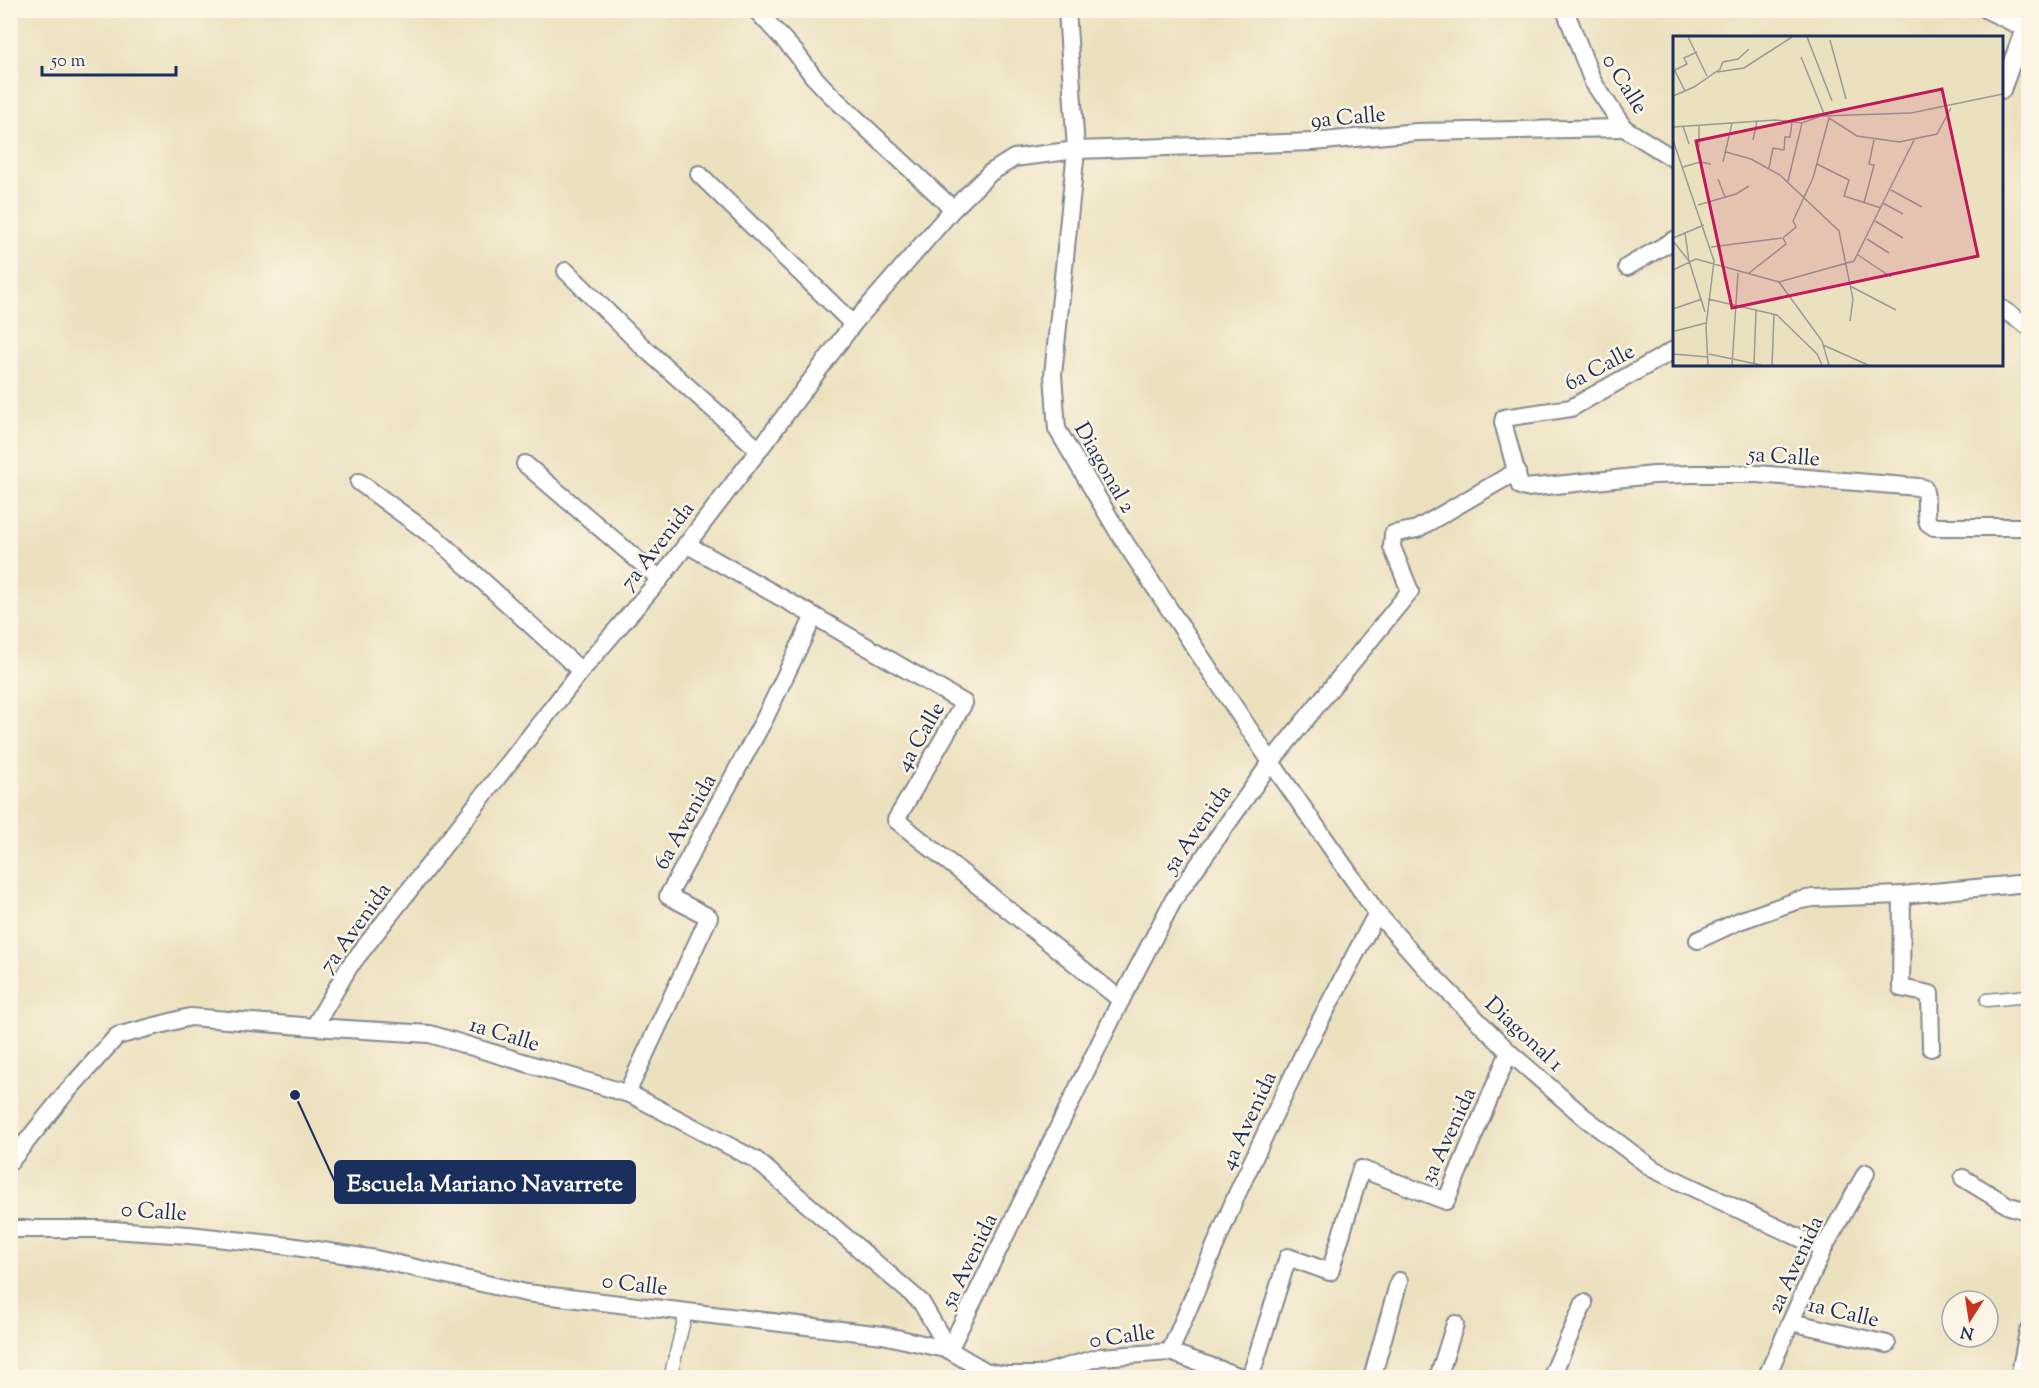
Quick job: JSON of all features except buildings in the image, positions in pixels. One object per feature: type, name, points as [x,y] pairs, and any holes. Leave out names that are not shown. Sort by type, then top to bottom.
[{"type":"street","points":[[756,10],[791,47],[830,94],[953,209]]},
{"type":"street","name":"Diagonal 2","points":[[1067,10],[1076,150],[1053,375],[1057,429],[1118,532],[1271,762]]},
{"type":"street","name":"0 Calle","points":[[1565,10],[1593,82],[1624,128],[1673,158]]},
{"type":"street","points":[[1987,10],[2026,29]]},
{"type":"street","points":[[2003,85],[2026,29],[2028,11]]},
{"type":"street","name":"9a Calle","points":[[1076,150],[1313,142],[1417,132],[1624,128]]},
{"type":"street","name":"7a Avenida","points":[[314,1027],[349,968],[581,671],[660,579],[853,324],[953,209],[990,172],[1014,158],[1076,150]]},
{"type":"street","points":[[699,174],[853,324]]},
{"type":"street","points":[[1627,267],[1673,241]]},
{"type":"street","points":[[566,271],[642,346],[759,450]]},
{"type":"street","points":[[2003,310],[2028,326]]},
{"type":"street","name":"6a Calle","points":[[1516,471],[1503,422],[1507,416],[1571,408],[1673,351]]},
{"type":"street","points":[[525,464],[660,579]]},
{"type":"street","name":"5a Avenida","points":[[949,1350],[1121,1000],[1174,899],[1271,762],[1410,591],[1392,547],[1393,534],[1418,529],[1516,471]]},
{"type":"street","name":"5a Calle","points":[[1516,471],[1520,486],[1526,488],[1654,475],[1694,474],[1757,474],[1918,487],[1924,488],[1926,516],[1928,523],[1934,527],[2028,526]]},
{"type":"street","points":[[358,482],[438,540],[581,671]]},
{"type":"street","name":"4a Calle","points":[[686,544],[964,704],[896,820],[1121,1000]]},
{"type":"street","name":"6a Avenida","points":[[627,1094],[709,917],[668,896],[764,720],[814,616]]},
{"type":"street","name":"Diagonal 1","points":[[1271,762],[1377,913],[1430,973],[1509,1052],[1584,1117],[1653,1169],[1823,1249]]},
{"type":"street","points":[[1698,940],[1739,921],[1804,900],[1902,895],[2028,883]]},
{"type":"street","points":[[1902,895],[1901,988],[1930,994],[1931,1048]]},
{"type":"street","name":"4a Avenida","points":[[1170,1352],[1257,1152],[1309,1042],[1377,913]]},
{"type":"street","points":[[1987,1000],[2028,996]]},
{"type":"street","name":"1a Calle","points":[[10,1162],[64,1095],[117,1036],[190,1017],[430,1034],[627,1094],[756,1160],[921,1302],[949,1350]]},
{"type":"street","name":"3a Avenida","points":[[1250,1377],[1288,1257],[1330,1272],[1361,1169],[1446,1201],[1509,1052]]},
{"type":"street","name":"2a Avenida","points":[[1766,1377],[1823,1249],[1866,1173]]},
{"type":"street","points":[[1963,1178],[2008,1206],[2028,1211]]},
{"type":"street","name":"0 Calle","points":[[10,1228],[98,1229],[189,1235],[289,1246],[376,1259],[526,1293],[883,1335],[949,1350],[974,1372],[1039,1375],[1100,1357],[1170,1352],[1244,1377]]},
{"type":"street","points":[[1372,1377],[1399,1281]]},
{"type":"street","points":[[1551,1377],[1584,1303]]},
{"type":"street","points":[[670,1377],[686,1312]]},
{"type":"street","name":"1a Calle","points":[[1791,1322],[1887,1344]]},
{"type":"street","points":[[1438,1377],[1455,1324]]},
{"type":"street","points":[[2019,1377],[2028,1332]]},
{"type":"place","name":"Escuela Mariano Navarrete","points":[[295,1095]]}]
